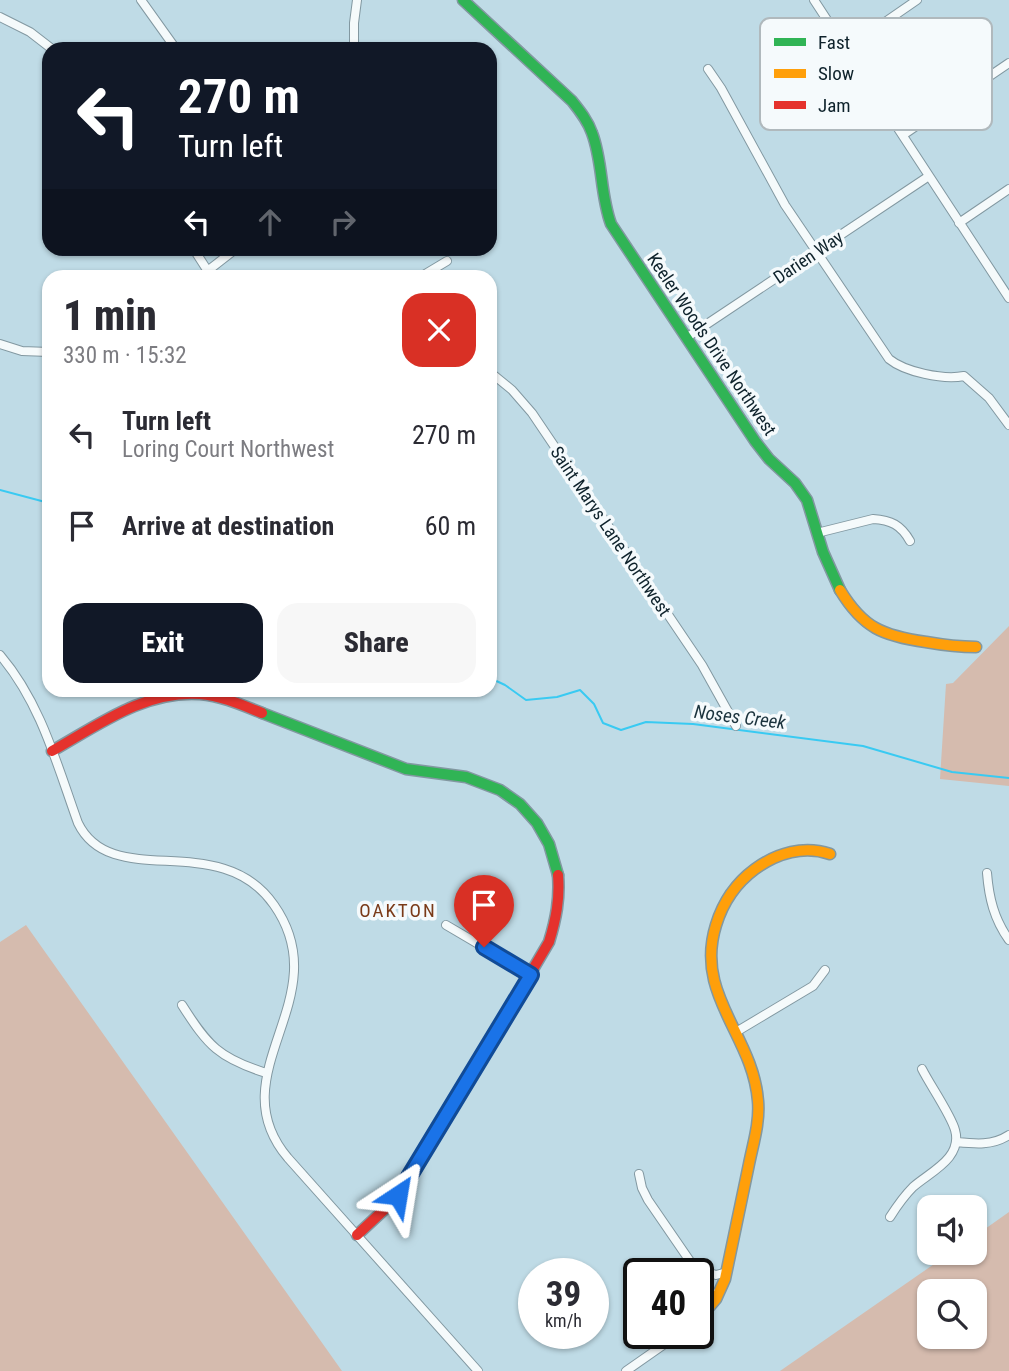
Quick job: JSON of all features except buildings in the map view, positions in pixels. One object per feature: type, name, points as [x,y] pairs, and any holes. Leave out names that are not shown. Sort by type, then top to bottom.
[{"type":"street","points":[[141,0],[171,42]]},
{"type":"street","points":[[354,42],[358,0]]},
{"type":"street","name":"Keeler Woods Drive Northwest","points":[[463,0],[585,116],[597,144],[607,215],[763,453],[802,491],[830,572],[851,605],[873,628],[891,636],[961,648],[976,647]]},
{"type":"street","points":[[814,0],[826,18]]},
{"type":"street","points":[[891,18],[917,0]]},
{"type":"street","points":[[0,17],[30,32],[43,42]]},
{"type":"street","points":[[992,74],[1009,62]]},
{"type":"street","points":[[708,69],[785,205],[888,359],[909,370],[964,376],[989,398],[1009,425]]},
{"type":"street","points":[[900,130],[1009,298]]},
{"type":"street","points":[[903,135],[910,130]]},
{"type":"street","name":"Darien Way","points":[[686,338],[929,176]]},
{"type":"street","points":[[959,223],[1009,189]]},
{"type":"street","points":[[212,270],[228,256]]},
{"type":"street","points":[[432,270],[447,261]]},
{"type":"street","points":[[0,344],[22,351],[42,352]]},
{"type":"street","name":"Saint Marys Lane Northwest","points":[[497,378],[532,413],[702,665],[717,701],[736,726]]},
{"type":"street","points":[[817,533],[881,519],[898,524],[910,541]]},
{"type":"street","points":[[0,655],[27,692],[80,829],[89,840],[100,849],[122,857],[224,867],[253,883],[274,904],[291,937],[295,961],[295,978],[290,1001],[266,1073],[265,1109],[276,1142],[478,1371]]},
{"type":"street","points":[[52,751],[141,702],[158,697]]},
{"type":"street","points":[[214,697],[226,699],[407,769],[459,775],[488,784],[515,800],[532,816],[550,844],[556,861],[560,892],[556,923],[549,942],[411,1176],[386,1208],[357,1235]]},
{"type":"street","points":[[714,1301],[727,1272],[758,1112],[754,1071],[744,1045],[716,995],[710,971],[710,945],[720,911],[741,881],[770,860],[807,848],[830,854]]},
{"type":"street","points":[[987,873],[990,902],[1009,940]]},
{"type":"street","points":[[446,925],[531,975]]},
{"type":"street","points":[[736,1032],[813,986],[825,970]]},
{"type":"street","points":[[181,1005],[207,1042],[221,1055],[266,1073]]},
{"type":"street","points":[[890,1217],[911,1189],[945,1162],[956,1142],[953,1123],[922,1069]]},
{"type":"street","points":[[956,1142],[985,1144],[1009,1135]]},
{"type":"street","points":[[639,1174],[648,1200],[689,1258]]},
{"type":"street","points":[[714,1274],[727,1272]]},
{"type":"street","points":[[626,1371],[658,1349]]},
{"type":"shaded area","points":[[1009,626],[1009,786],[940,779],[946,684],[953,683]]},
{"type":"shaded area","points":[[26,925],[342,1371],[0,1371],[0,942]]},
{"type":"shaded area","points":[[1009,1212],[1009,1371],[780,1371],[933,1265],[987,1265],[987,1228]]},
{"type":"waterway","name":"Noses Creek","points":[[0,490],[42,501]]},
{"type":"waterway","name":"Noses Creek","points":[[497,681],[526,700],[557,697],[580,690],[594,704],[603,723],[621,730],[646,722],[693,724],[863,746],[952,772],[1009,778]]},
{"type":"traffic: fast","points":[[463,0],[572,101],[583,116],[596,144],[611,224],[755,441],[769,459],[795,483],[807,500],[823,552],[840,590]]},
{"type":"traffic: fast","points":[[262,713],[406,769],[466,777],[500,790],[520,804],[537,823],[549,844],[558,875]]},
{"type":"traffic: slow","points":[[840,590],[866,622],[886,633],[911,640],[976,647]]},
{"type":"traffic: slow","points":[[714,1301],[725,1279],[758,1117],[754,1077],[718,994],[713,973],[711,950],[716,925],[726,901],[736,887],[763,863],[791,852],[810,850],[830,854]]},
{"type":"traffic: jam","points":[[52,751],[123,711],[165,697]]},
{"type":"traffic: jam","points":[[216,697],[262,713]]},
{"type":"traffic: jam","points":[[357,1235],[386,1208],[411,1176],[549,942],[557,909],[558,875]]},
{"type":"district","name":"OAKTON","points":[[398,910]]},
{"type":"route","points":[[398,1195],[531,975],[484,947]]}]
